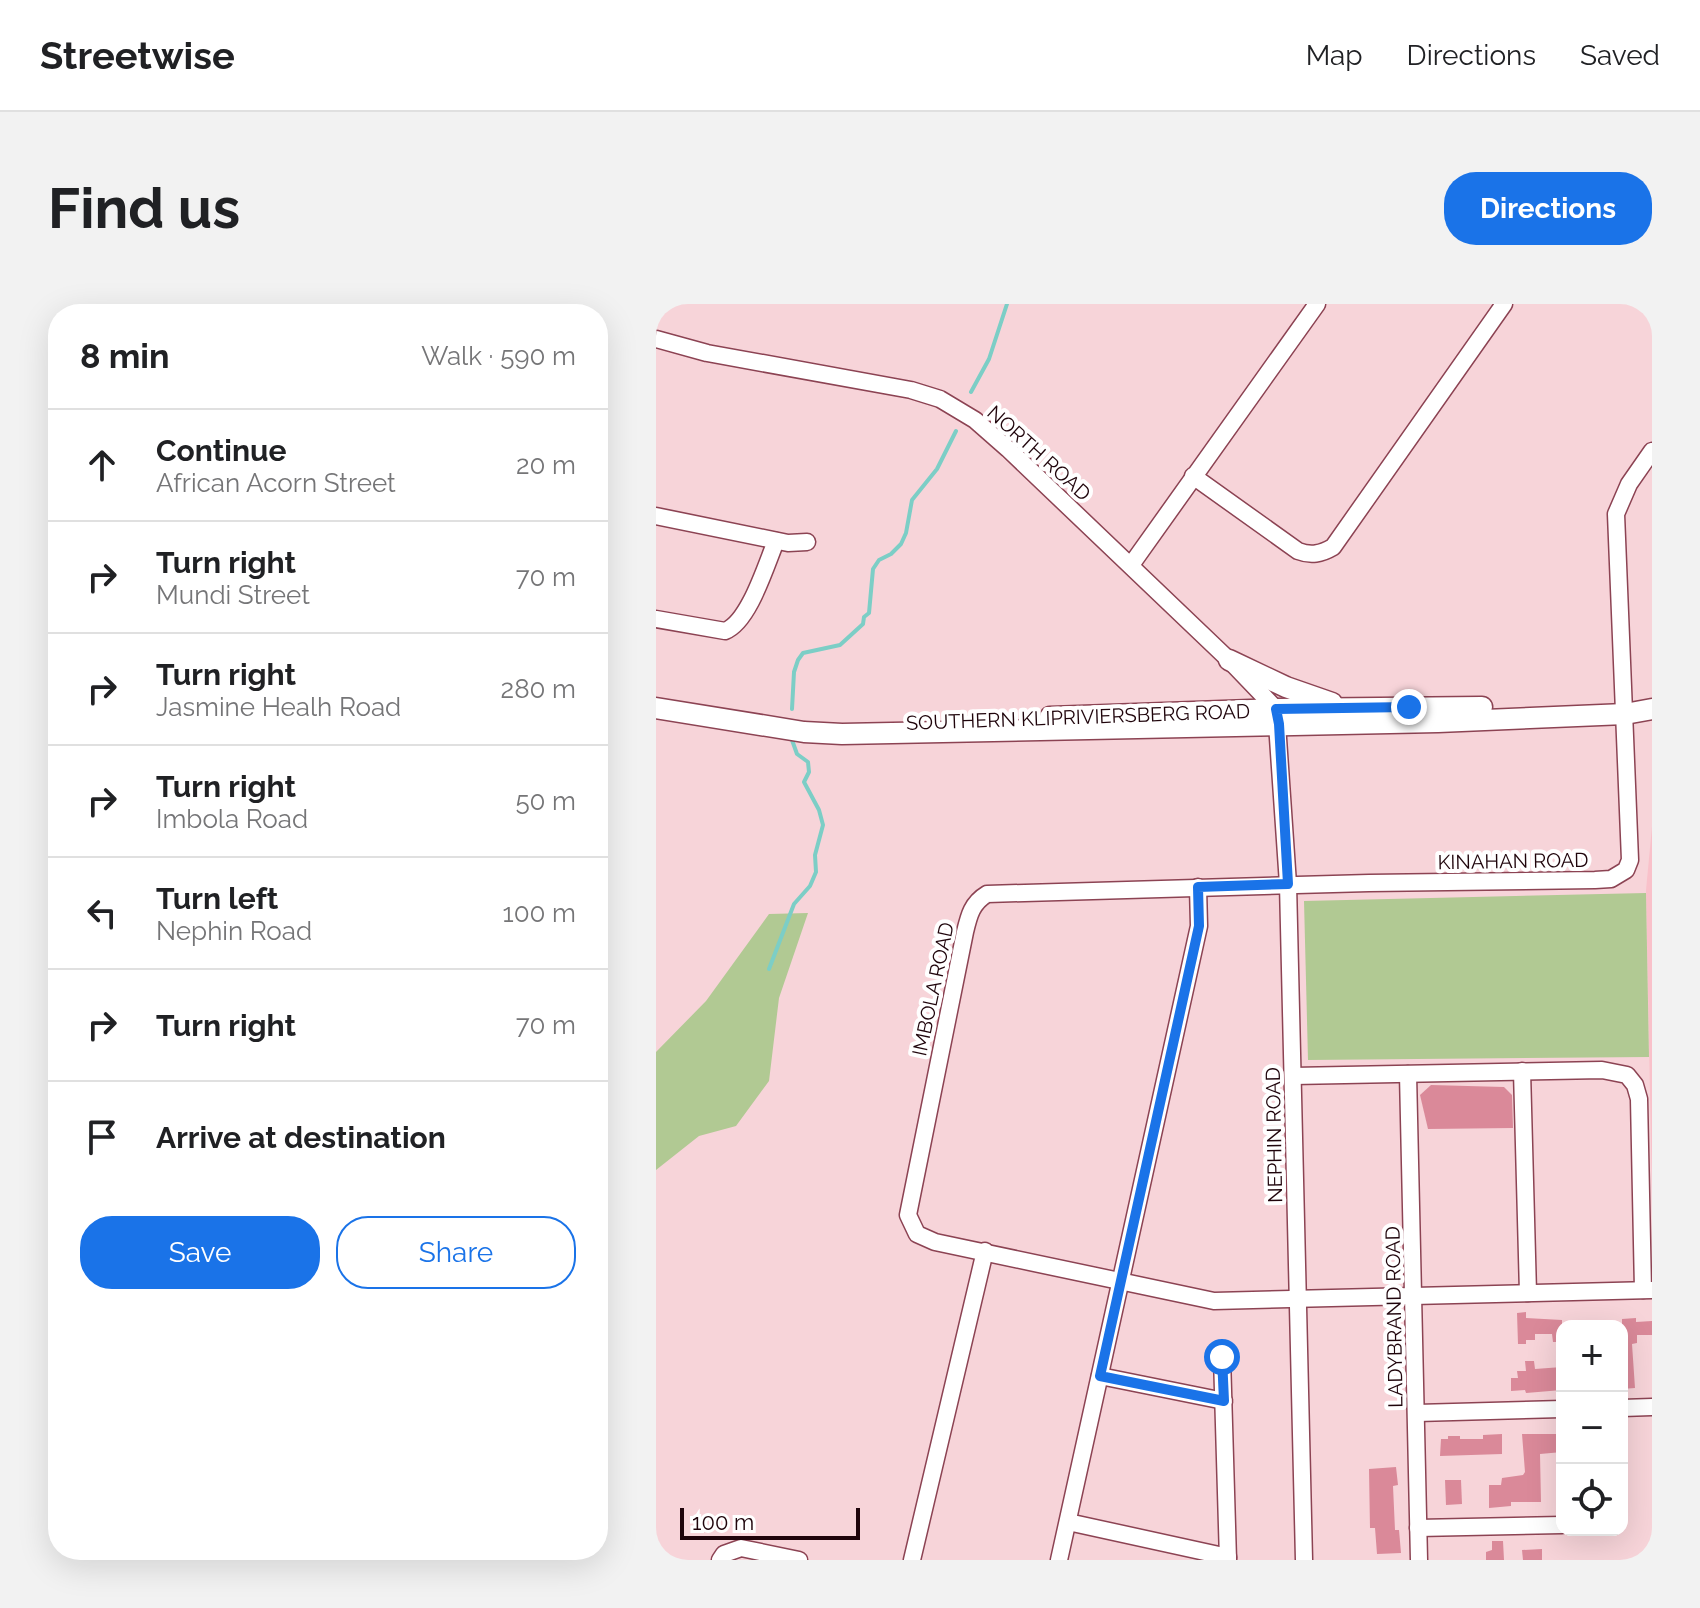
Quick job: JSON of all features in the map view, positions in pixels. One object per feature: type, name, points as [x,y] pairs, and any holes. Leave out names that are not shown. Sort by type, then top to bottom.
[{"type":"main road","points":[[1229,660],[1306,695],[1360,708]]},
{"type":"main road","name":"SOUTHERN KLIPRIVIERSBERG ROAD","points":[[656,695],[830,725],[1079,723]]},
{"type":"main road","name":"SOUTHERN KLIPRIVIERSBERG ROAD","points":[[656,708],[829,734],[1278,716],[1360,708],[1636,709]]},
{"type":"main road","name":"SOUTHERN KLIPRIVIERSBERG ROAD","points":[[1278,716],[1438,722],[1636,709]]},
{"type":"street","points":[[1131,565],[1317,304]]},
{"type":"street","points":[[1193,476],[1298,551],[1316,554],[1333,547],[1504,304]]},
{"type":"street","name":"NORTH ROAD","points":[[656,339],[707,353],[911,390],[948,403],[975,420],[1008,449],[1131,565],[1229,660],[1278,716]]},
{"type":"street","name":"NORTH ROAD","points":[[656,349],[707,353]]},
{"type":"street","name":"KINAHAN ROAD","points":[[1288,884],[1595,880],[1616,877],[1626,870],[1630,860],[1636,709],[1616,514],[1629,484],[1652,451]]},
{"type":"street","points":[[656,516],[776,541],[807,542]]},
{"type":"street","points":[[656,619],[725,631],[733,628],[743,616],[776,541]]},
{"type":"street","name":"NEPHIN ROAD","points":[[1278,716],[1288,884],[1304,1560]]},
{"type":"street","name":"IMBOLA ROAD","points":[[985,1251],[935,1242],[917,1234],[908,1215],[965,932],[979,899],[994,892],[1288,884]]},
{"type":"street","points":[[1059,1560],[1199,926],[1198,887]]},
{"type":"street","points":[[912,1560],[985,1251],[1214,1301],[1648,1290],[1639,1099],[1635,1085],[1627,1075],[1602,1070],[1293,1076]]},
{"type":"street","points":[[1522,1071],[1528,1293]]},
{"type":"street","name":"LADYBRAND ROAD","points":[[1408,1074],[1419,1560]]},
{"type":"street","points":[[1068,1522],[1228,1558],[1222,1357]]},
{"type":"street","points":[[1100,1376],[1224,1401]]},
{"type":"street","points":[[1628,1408],[1652,1407]]},
{"type":"street","points":[[1417,1413],[1556,1409]]},
{"type":"street","points":[[1418,1528],[1556,1525]]},
{"type":"street","points":[[720,1560],[724,1554],[741,1548],[799,1560]]},
{"type":"shaded area","points":[[1652,827],[1652,1195],[1646,890]]},
{"type":"green space","points":[[1646,893],[1649,1057],[1308,1060],[1304,901]]},
{"type":"green space","points":[[808,913],[779,998],[769,1081],[736,1126],[699,1136],[656,1170],[656,1052],[706,1001],[769,914]]},
{"type":"building","points":[[1431,1085],[1504,1087],[1512,1095],[1513,1128],[1428,1129],[1420,1095]]},
{"type":"building","points":[[1526,1312],[1526,1318],[1562,1320],[1556,1320],[1556,1342],[1553,1342],[1552,1334],[1535,1334],[1535,1340],[1518,1344],[1517,1313]]},
{"type":"building","points":[[1622,1319],[1652,1321],[1652,1335],[1637,1335],[1637,1343],[1632,1344],[1635,1388],[1628,1389],[1628,1320]]},
{"type":"building","points":[[1525,1361],[1534,1361],[1535,1369],[1556,1367],[1556,1390],[1511,1391],[1511,1378],[1518,1378],[1517,1371],[1526,1371]]},
{"type":"building","points":[[1502,1434],[1502,1454],[1440,1456],[1441,1439],[1448,1439],[1448,1436],[1483,1439],[1483,1435]]},
{"type":"building","points":[[1522,1434],[1556,1434],[1556,1453],[1540,1454],[1541,1502],[1511,1502],[1511,1506],[1489,1508],[1489,1485],[1501,1485],[1502,1478],[1525,1472]]},
{"type":"building","points":[[1396,1467],[1398,1485],[1393,1486],[1395,1530],[1399,1530],[1401,1553],[1377,1554],[1375,1528],[1370,1528],[1369,1469]]},
{"type":"building","points":[[1445,1480],[1461,1480],[1462,1504],[1446,1505]]},
{"type":"building","points":[[1492,1541],[1503,1541],[1504,1560],[1486,1560],[1486,1552],[1492,1550]]},
{"type":"building","points":[[1542,1549],[1542,1560],[1523,1560],[1522,1550]]},
{"type":"waterway","points":[[971,392],[989,359],[1007,304]]},
{"type":"waterway","points":[[792,709],[794,672],[798,660],[803,653],[840,645],[863,624],[864,617],[869,613],[873,569],[879,560],[901,544],[912,500],[937,469],[956,431]]},
{"type":"waterway","points":[[769,969],[794,904],[810,886],[816,872],[815,855],[823,825],[819,810],[804,782],[809,772],[808,762],[797,754],[792,740]]},
{"type":"route","points":[[1222,1357],[1224,1401],[1100,1376],[1199,926],[1198,887],[1288,884],[1276,709],[1409,707]]}]
